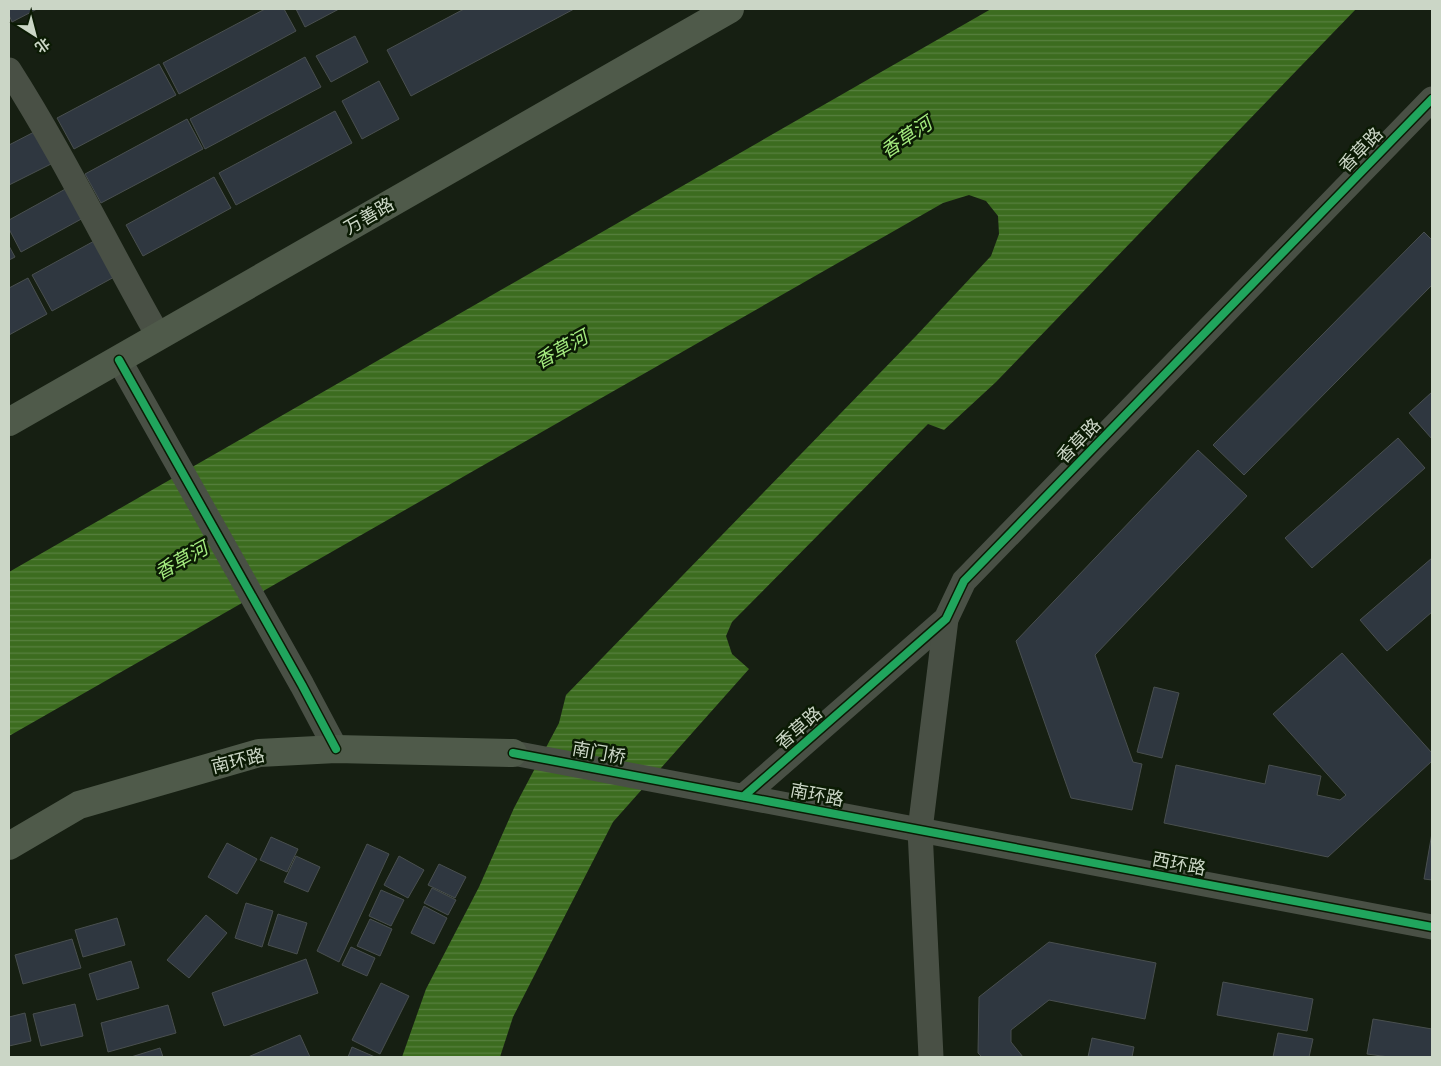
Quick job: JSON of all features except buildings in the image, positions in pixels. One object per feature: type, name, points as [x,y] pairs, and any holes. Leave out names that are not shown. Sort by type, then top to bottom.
[{"type":"main road","name":"万善路","points":[[9,422],[730,9]]},
{"type":"main road","name":"南环路","points":[[9,846],[79,806],[259,753],[336,749],[513,753]]},
{"type":"street","points":[[9,70],[38,116],[159,337]]},
{"type":"street","name":"香草路","points":[[744,796],[946,619],[964,581],[1432,99]]},
{"type":"street","points":[[119,360],[268,624],[336,749]]},
{"type":"street","points":[[932,1057],[920,830],[946,619]]},
{"type":"street","name":"南门桥","points":[[513,753],[680,784]]},
{"type":"street","name":"南环路","points":[[680,784],[920,830]]},
{"type":"street","name":"西环路","points":[[920,830],[1432,927]]},
{"type":"water","name":"香草河","points":[[991,9],[1356,9],[996,382],[944,430],[928,424],[732,622],[726,636],[732,654],[749,669],[613,822],[513,1017],[500,1057],[402,1057],[426,989],[479,887],[514,808],[559,723],[566,695],[916,336],[991,256],[999,234],[998,216],[986,201],[969,195],[943,203],[9,736],[9,572]]},
{"type":"cycle path","points":[[744,796],[946,619],[964,581],[1432,99]]},
{"type":"cycle path","points":[[119,360],[336,749]]},
{"type":"cycle path","points":[[513,753],[1432,927]]}]
